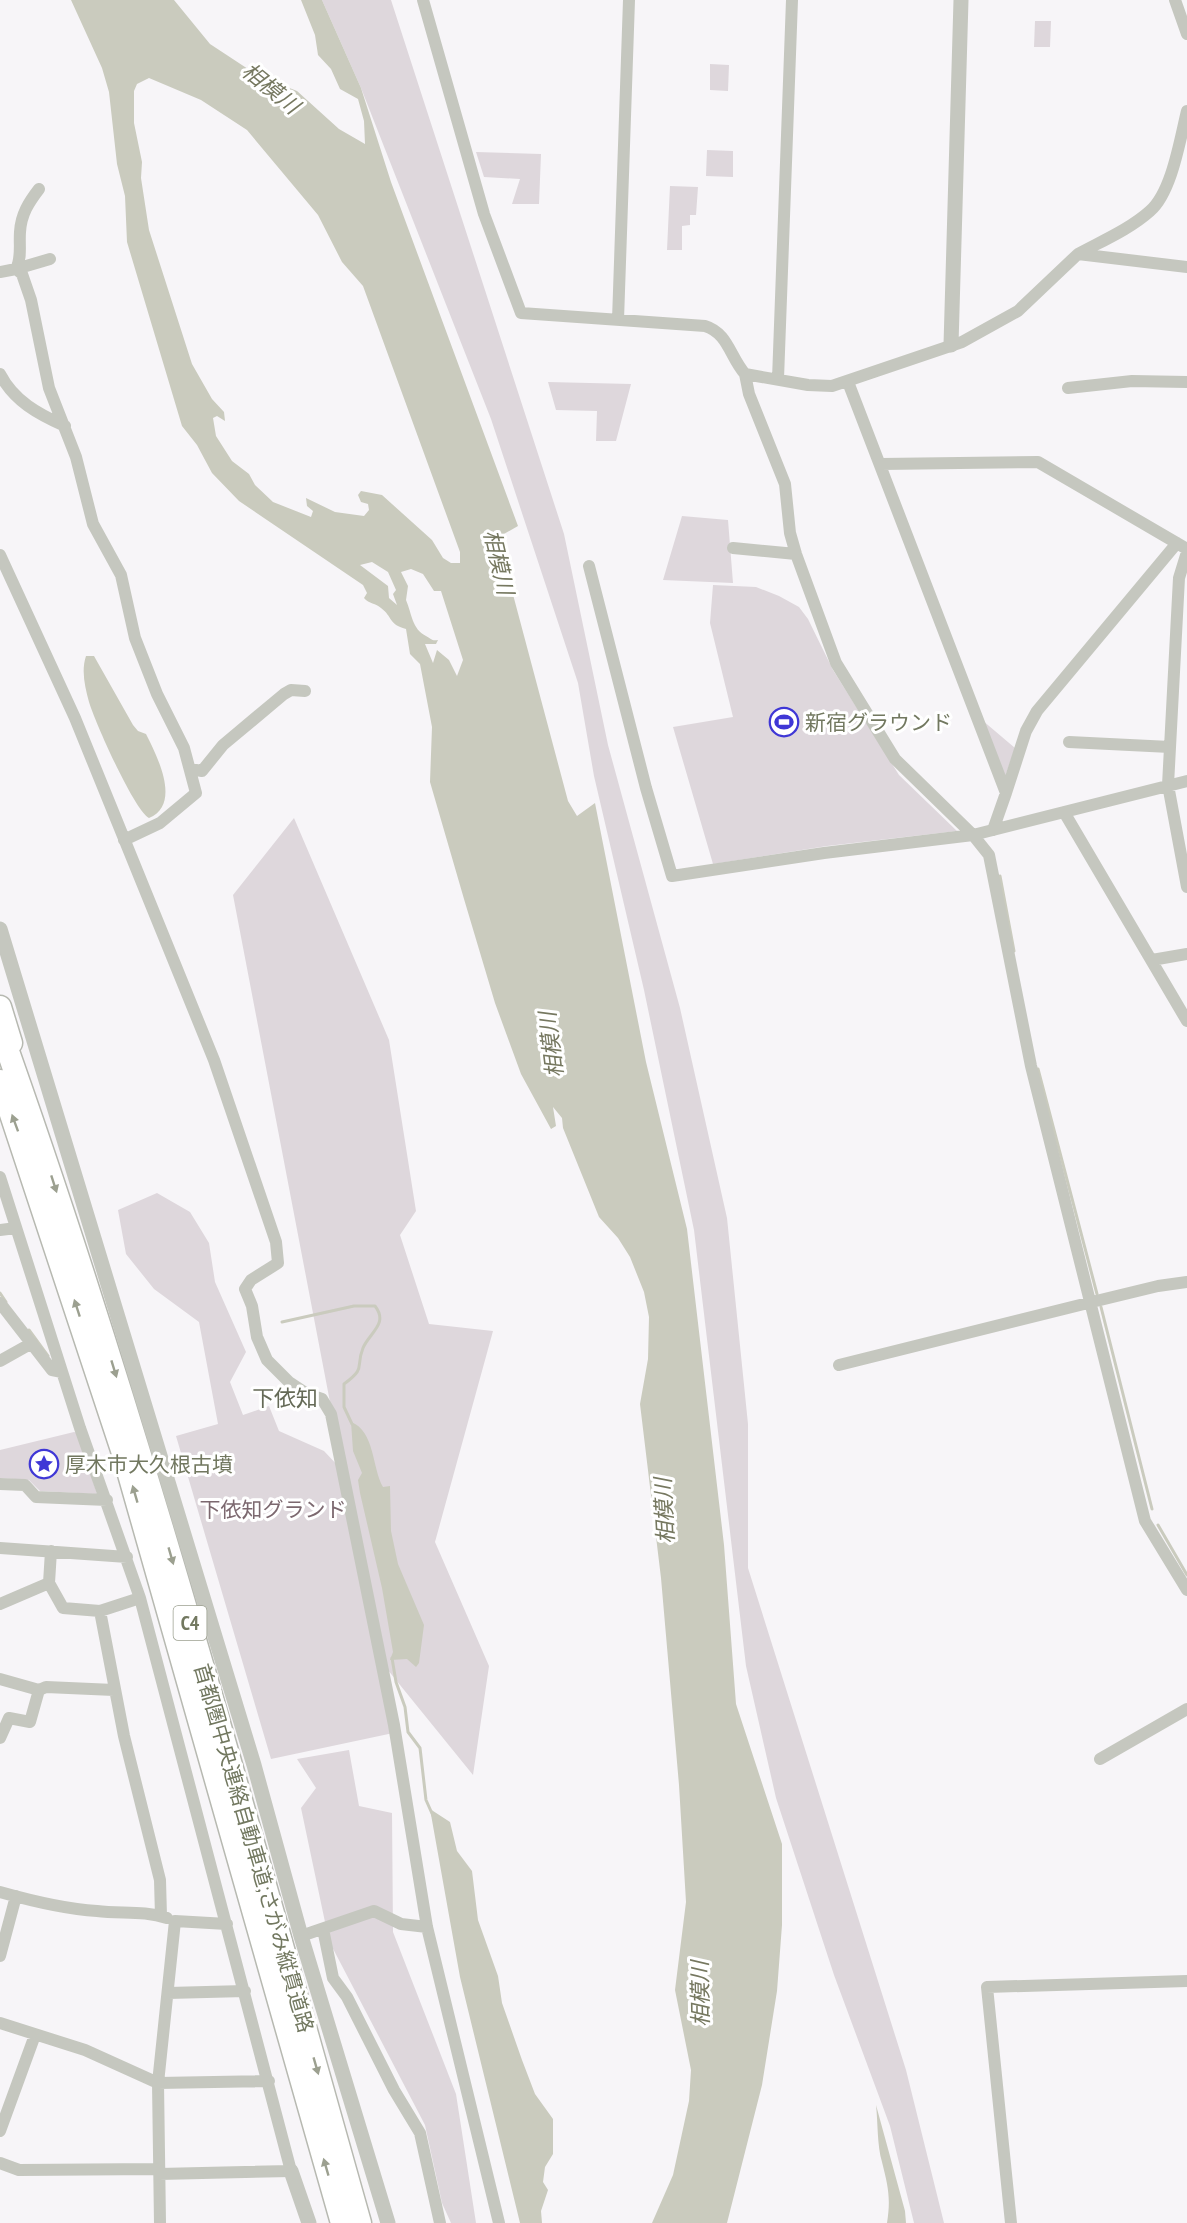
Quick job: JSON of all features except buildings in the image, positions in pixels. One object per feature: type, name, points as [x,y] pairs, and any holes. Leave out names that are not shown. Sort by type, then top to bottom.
[{"type":"highway","points":[[0,1007],[41,1144]]},
{"type":"highway","name":"首都圏中央連絡自動車道;さがみ縦貫道路","points":[[0,1029],[41,1144],[140,1449],[360,2223]]},
{"type":"highway","name":"首都圏中央連絡自動車道;さがみ縦貫道路","points":[[0,1081],[123,1453],[342,2223]]},
{"type":"street","points":[[423,0],[484,214],[521,313],[715,329],[722,334],[736,364],[745,374],[749,394],[785,484],[790,533],[836,663],[895,759],[973,835],[989,855],[1030,1066],[1092,1302],[1145,1521],[1187,1590]]},
{"type":"street","points":[[618,320],[629,0]]},
{"type":"street","points":[[778,379],[792,0]]},
{"type":"street","points":[[951,345],[962,0]]},
{"type":"street","points":[[1175,0],[1187,34]]},
{"type":"street","points":[[745,374],[822,387],[848,382],[962,342],[1018,311],[1078,255],[1152,210],[1163,194],[1187,111]]},
{"type":"street","points":[[16,269],[20,262],[20,230],[24,210],[39,189]]},
{"type":"street","points":[[1078,255],[1187,267]]},
{"type":"street","points":[[0,272],[50,259]]},
{"type":"street","points":[[16,269],[22,274],[31,300],[49,388],[65,426],[93,524],[121,575],[135,638],[157,694],[184,748],[195,793],[160,823],[124,840]]},
{"type":"street","points":[[0,374],[15,397],[44,416],[65,426]]},
{"type":"street","points":[[1068,388],[1132,381],[1187,382]]},
{"type":"street","points":[[848,382],[1006,794]]},
{"type":"street","points":[[880,464],[1038,462],[1184,548]]},
{"type":"street","points":[[733,548],[796,554]]},
{"type":"street","points":[[1184,548],[1179,578],[1183,594],[1181,657],[1170,747],[1168,785],[1187,887]]},
{"type":"street","points":[[993,830],[1026,731],[1037,711],[1184,548]]},
{"type":"street","points":[[0,555],[75,718],[214,1060],[276,1242],[278,1263],[251,1280],[245,1289],[262,1352],[289,1382],[308,1394],[322,1399],[331,1414],[394,1725],[427,1928],[499,2223]]},
{"type":"street","points":[[589,566],[646,788],[672,876],[836,851],[973,835],[1187,781]]},
{"type":"street","points":[[190,769],[202,771],[223,745],[284,694],[291,690],[305,691]]},
{"type":"street","points":[[1069,742],[1170,747]]},
{"type":"street","points":[[1064,812],[1187,1021]]},
{"type":"street","points":[[0,929],[248,1744],[301,1936],[388,2223]]},
{"type":"street","points":[[1152,960],[1187,954]]},
{"type":"street","points":[[0,1177],[62,1371],[140,1598],[291,2171],[309,2223]]},
{"type":"street","points":[[0,1230],[16,1228]]},
{"type":"street","points":[[839,1365],[1158,1286],[1187,1282]]},
{"type":"street","points":[[0,1303],[52,1370],[62,1371]]},
{"type":"street","points":[[0,1361],[32,1343]]},
{"type":"street","points":[[0,1484],[25,1485],[36,1497],[107,1500]]},
{"type":"street","points":[[0,1548],[127,1557]]},
{"type":"street","points":[[51,1551],[49,1583],[63,1608],[100,1611],[140,1598]]},
{"type":"street","points":[[0,1604],[49,1583]]},
{"type":"street","points":[[100,1611],[114,1690],[160,1880],[161,1916]]},
{"type":"street","points":[[0,1679],[39,1690],[46,1687],[114,1690]]},
{"type":"street","points":[[1,1733],[9,1718],[30,1722],[39,1690]]},
{"type":"street","points":[[1100,1760],[1187,1709]]},
{"type":"street","points":[[0,1892],[66,1907],[161,1916],[175,1921],[227,1924]]},
{"type":"street","points":[[0,1956],[16,1896]]},
{"type":"street","points":[[301,1936],[374,1911],[400,1924],[427,1928]]},
{"type":"street","points":[[160,2223],[158,2083],[175,1921]]},
{"type":"street","points":[[322,1929],[333,1978],[346,1997],[394,2090],[420,2133],[440,2223]]},
{"type":"street","points":[[1011,2223],[987,1987],[1187,1981]]},
{"type":"street","points":[[168,1993],[245,1991]]},
{"type":"street","points":[[0,2023],[85,2050],[158,2083],[269,2081]]},
{"type":"street","points":[[0,2131],[35,2035]]},
{"type":"street","points":[[0,2163],[19,2170],[291,2171]]},
{"type":"green space","points":[[322,0],[391,0],[564,534],[608,745],[680,1008],[727,1218],[748,1424],[748,1568],[906,2070],[944,2223],[914,2223],[890,2126],[834,1975],[776,1798],[746,1666],[694,1230],[644,990],[594,776],[578,683],[491,419],[361,88]]},
{"type":"green space","points":[[1035,21],[1051,21],[1050,47],[1034,47]]},
{"type":"green space","points":[[710,64],[729,65],[728,91],[710,90]]},
{"type":"green space","points":[[707,150],[733,151],[733,177],[706,176]]},
{"type":"green space","points":[[476,152],[541,154],[539,204],[512,204],[520,179],[484,177]]},
{"type":"green space","points":[[670,186],[698,187],[696,215],[690,215],[690,225],[682,226],[682,250],[667,250]]},
{"type":"green space","points":[[548,382],[631,384],[616,441],[596,441],[597,411],[556,410]]},
{"type":"green space","points":[[682,516],[728,520],[733,583],[663,580]]},
{"type":"green space","name":"新宿グラウンド","points":[[713,585],[756,587],[799,607],[808,619],[833,670],[899,775],[957,831],[827,846],[713,864],[673,727],[733,717],[710,623]]},
{"type":"green space","points":[[982,720],[1015,748],[1004,780]]},
{"type":"green space","name":"下依知グランド","points":[[294,818],[389,1040],[416,1211],[400,1235],[429,1324],[493,1331],[435,1542],[489,1666],[473,1775],[383,1664],[398,1732],[271,1759],[176,1436],[218,1424],[199,1322],[154,1289],[126,1254],[118,1210],[157,1193],[190,1212],[209,1243],[215,1282],[246,1352],[230,1382],[243,1415],[269,1406],[279,1431],[324,1451],[340,1468],[356,1538],[233,895]]},
{"type":"green space","points":[[74,1432],[78,1433],[97,1494],[40,1491],[29,1480],[0,1478],[0,1450]]},
{"type":"green space","points":[[349,1750],[359,1806],[392,1813],[393,1932],[456,2094],[476,2223],[451,2223],[442,2203],[425,2125],[329,1941],[301,1808],[316,1788],[297,1759]]},
{"type":"water","name":"相模川","points":[[71,0],[174,0],[210,44],[257,75],[297,91],[339,129],[365,144],[364,121],[358,99],[340,89],[331,69],[318,55],[315,35],[301,0],[322,0],[361,88],[391,182],[518,526],[502,535],[499,542],[568,801],[577,816],[595,803],[646,1062],[687,1229],[724,1545],[736,1704],[782,1844],[782,1925],[777,1991],[762,2085],[727,2223],[652,2223],[673,2175],[689,2101],[691,2070],[675,1990],[686,1902],[679,1785],[661,1578],[640,1404],[648,1359],[649,1317],[644,1292],[630,1257],[618,1238],[599,1217],[563,1128],[562,1118],[553,1107],[556,1126],[551,1129],[521,1074],[495,1003],[430,782],[432,727],[420,664],[410,654],[406,629],[393,623],[385,611],[364,598],[367,593],[363,585],[239,501],[212,473],[197,445],[182,426],[127,242],[125,196],[117,164],[109,92],[102,68]],"holes":[[[149,78],[201,100],[247,130],[318,215],[342,262],[363,286],[460,552],[460,563],[451,563],[443,558],[432,540],[382,495],[361,491],[358,495],[361,502],[368,504],[369,510],[364,516],[335,512],[306,498],[307,506],[313,511],[311,517],[273,502],[255,485],[249,474],[232,461],[216,436],[213,418],[217,416],[225,421],[224,412],[212,399],[192,364],[149,230],[141,178],[142,162],[134,123],[134,91],[137,84]],[[372,562],[388,572],[396,590],[393,594],[397,605],[389,598],[388,586],[360,565]],[[411,569],[423,574],[434,591],[441,591],[463,660],[457,676],[449,660],[437,650],[433,663],[425,644],[436,644],[438,640],[433,640],[421,633],[415,625],[406,600],[408,586],[401,572]]]},
{"type":"water","points":[[86,656],[94,656],[133,725],[138,731],[146,734],[156,754],[164,779],[164,802],[159,811],[149,818],[142,812],[125,783],[93,712],[84,679]]},
{"type":"water","points":[[351,1422],[365,1433],[383,1487],[390,1486],[391,1531],[398,1564],[424,1625],[419,1663],[416,1667],[407,1659],[390,1660],[393,1652],[382,1588],[360,1493],[358,1480],[362,1473],[353,1451]]},
{"type":"water","points":[[430,1809],[450,1822],[457,1851],[472,1871],[478,1920],[498,1976],[502,2003],[535,2094],[553,2119],[553,2154],[545,2167],[543,2182],[548,2190],[541,2211],[542,2223],[520,2223],[460,1977]]},
{"type":"water","points":[[876,2105],[905,2211],[906,2223],[887,2223],[888,2192],[879,2148]]},
{"type":"waterway","points":[[1000,876],[1014,951]]},
{"type":"waterway","points":[[1038,1069],[1097,1294]]},
{"type":"waterway","points":[[0,1293],[6,1302]]},
{"type":"waterway","points":[[282,1322],[354,1306],[375,1306],[379,1312],[379,1323],[363,1348],[356,1374],[344,1384],[344,1407],[352,1424]]},
{"type":"waterway","points":[[1101,1307],[1152,1509]]},
{"type":"waterway","points":[[29,1330],[48,1356]]},
{"type":"waterway","points":[[1158,1525],[1187,1575]]},
{"type":"waterway","points":[[392,1658],[396,1682],[405,1707],[408,1732],[420,1748],[426,1800],[434,1818]]},
{"type":"place","name":"新宿グラウンド","points":[[784,722]]},
{"type":"place","name":"厚木市大久根古墳","points":[[44,1464]]},
{"type":"district","name":"下依知","points":[[285,1398]]}]
